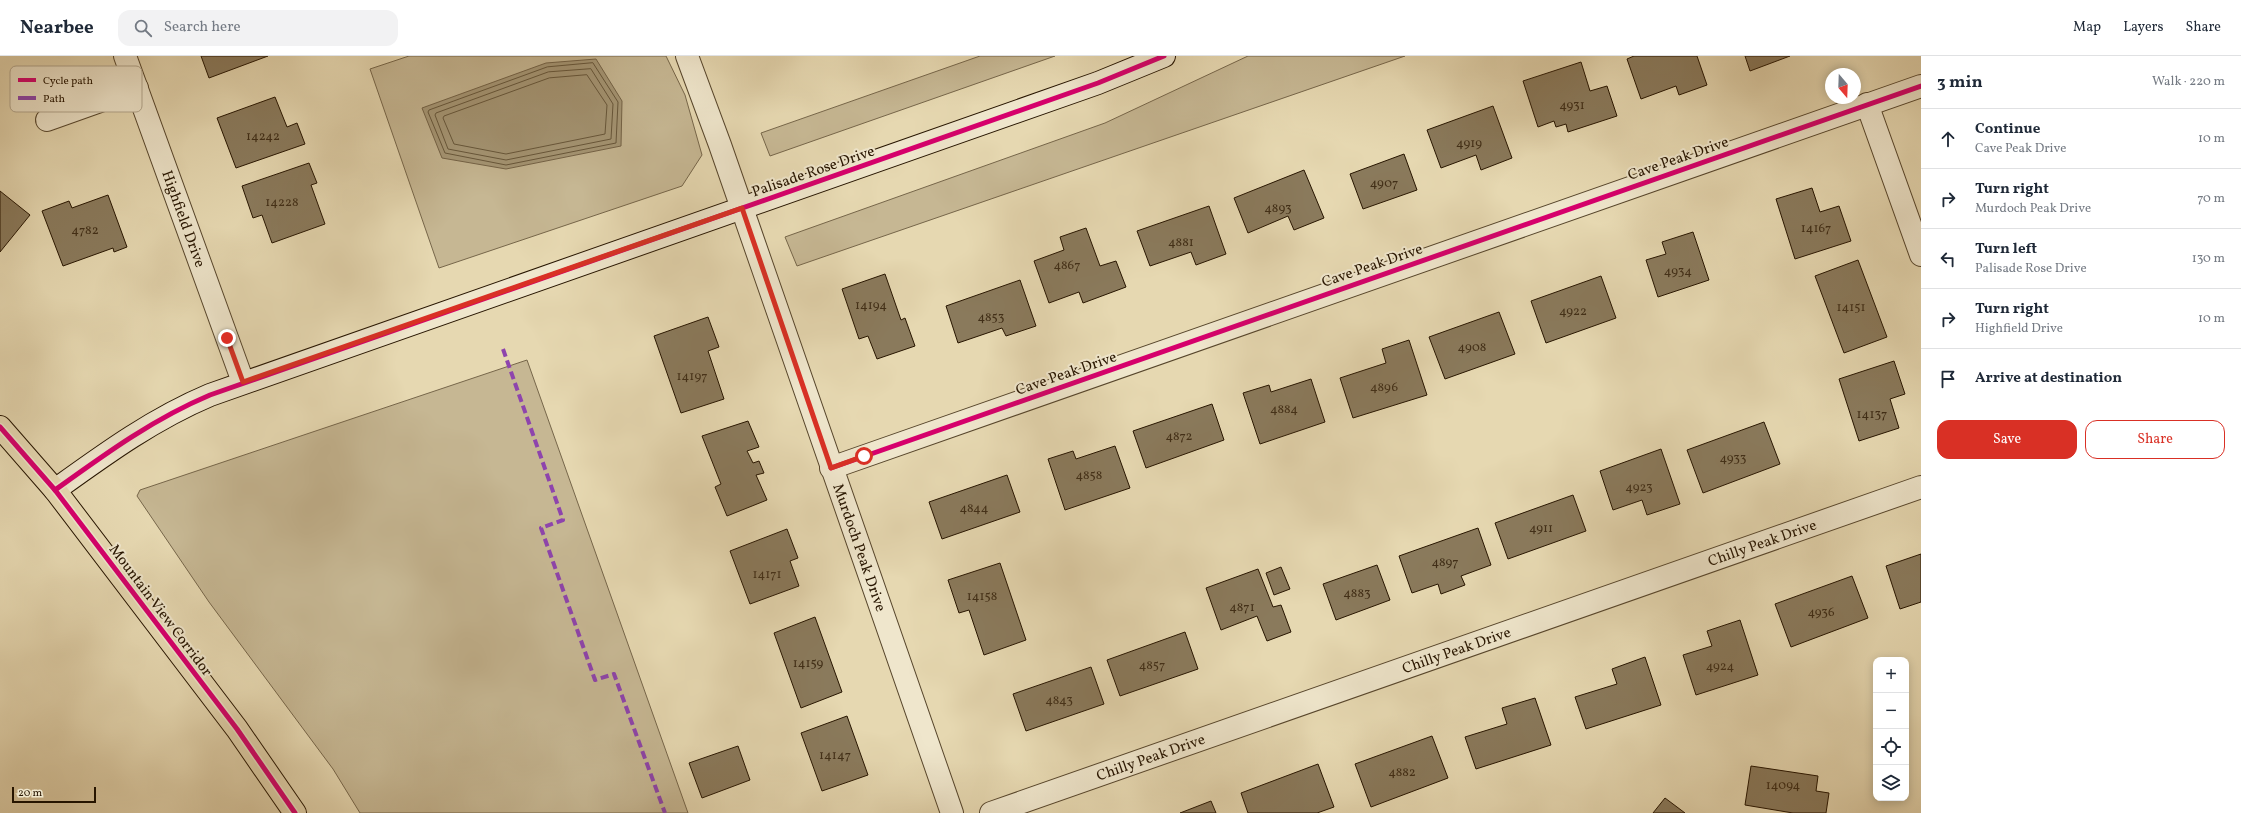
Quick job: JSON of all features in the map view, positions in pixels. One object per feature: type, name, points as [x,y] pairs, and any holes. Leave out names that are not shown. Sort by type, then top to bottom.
[{"type":"highway","name":"Mountain View Corridor","points":[[0,427],[55,490],[237,729],[296,813]]},
{"type":"street","name":"Highfield Drive","points":[[125,56],[128,66]]},
{"type":"street","name":"Murdoch Peak Drive","points":[[687,56],[742,208],[952,813]]},
{"type":"street","name":"Palisade Rose Drive","points":[[55,490],[129,437],[155,421],[181,407],[243,382],[1098,83],[1164,56]]},
{"type":"street","name":"Cave Peak Drive","points":[[831,468],[1921,86]]},
{"type":"street","name":"Highfield Drive","points":[[142,104],[243,382]]},
{"type":"street","points":[[1867,104],[1921,255]]},
{"type":"street","points":[[47,120],[69,112]]},
{"type":"street","name":"Chilly Peak Drive","points":[[991,813],[1921,487]]},
{"type":"shaded area","points":[[409,56],[666,56],[685,95],[702,155],[682,186],[439,268],[370,69]]},
{"type":"shaded area","points":[[980,56],[1055,56],[770,156],[761,133]]},
{"type":"shaded area","points":[[1248,56],[1405,56],[797,266],[785,237],[1105,123]]},
{"type":"shaded area","points":[[527,360],[688,813],[360,813],[333,769],[209,602],[137,496],[140,490]]},
{"type":"water","points":[[596,59],[622,101],[621,146],[506,169],[442,158],[422,108],[546,63]]},
{"type":"building","points":[[201,56],[268,56],[209,78]]},
{"type":"building","points":[[1634,56],[1697,56],[1707,85],[1679,95],[1676,86],[1641,99],[1627,59]]},
{"type":"building","points":[[1745,56],[1790,56],[1750,71]]},
{"type":"building","points":[[1581,62],[1590,91],[1607,86],[1617,116],[1568,132],[1566,124],[1556,127],[1554,121],[1538,127],[1523,81]]},
{"type":"building","points":[[275,97],[287,127],[297,123],[305,144],[236,168],[217,118]]},
{"type":"building","points":[[1493,106],[1512,158],[1481,170],[1476,155],[1441,168],[1427,130]]},
{"type":"building","points":[[1404,154],[1417,190],[1363,209],[1350,174]]},
{"type":"building","points":[[309,163],[317,183],[311,185],[325,224],[272,243],[262,215],[253,218],[242,186]]},
{"type":"building","points":[[1304,170],[1324,218],[1294,230],[1288,216],[1248,233],[1234,198]]},
{"type":"building","points":[[1812,188],[1820,212],[1839,206],[1851,241],[1795,259],[1776,199]]},
{"type":"building","points":[[0,191],[30,215],[0,252]]},
{"type":"building","points":[[108,195],[127,247],[114,252],[113,248],[63,266],[42,211],[69,201],[72,208]]},
{"type":"building","points":[[1209,206],[1226,254],[1196,265],[1191,252],[1150,266],[1137,231]]},
{"type":"building","points":[[1086,228],[1100,266],[1116,261],[1126,287],[1083,303],[1079,292],[1049,303],[1034,261],[1064,250],[1060,237]]},
{"type":"building","points":[[1693,232],[1709,280],[1658,297],[1646,260],[1666,254],[1662,242]]},
{"type":"building","points":[[1858,260],[1887,337],[1844,353],[1815,276]]},
{"type":"building","points":[[885,274],[901,320],[905,318],[915,346],[877,359],[868,336],[859,339],[842,289]]},
{"type":"building","points":[[1601,276],[1616,318],[1546,343],[1531,301]]},
{"type":"building","points":[[1020,280],[1036,326],[1006,336],[1002,328],[958,343],[946,306]]},
{"type":"building","points":[[1499,312],[1515,354],[1445,379],[1429,337]]},
{"type":"building","points":[[708,317],[719,347],[708,351],[724,399],[681,413],[654,336]]},
{"type":"building","points":[[1409,340],[1427,395],[1353,418],[1340,378],[1386,363],[1382,349]]},
{"type":"building","points":[[1894,361],[1905,394],[1890,399],[1899,428],[1859,441],[1839,379]]},
{"type":"building","points":[[1311,379],[1325,422],[1260,444],[1243,393],[1269,385],[1271,392]]},
{"type":"building","points":[[1212,404],[1224,440],[1146,468],[1133,431]]},
{"type":"building","points":[[748,421],[759,447],[747,451],[753,463],[759,461],[764,473],[756,475],[767,500],[727,516],[715,487],[721,484],[702,436]]},
{"type":"building","points":[[1764,422],[1780,464],[1703,493],[1687,450]]},
{"type":"building","points":[[1115,446],[1130,488],[1065,510],[1048,459],[1073,451],[1076,459]]},
{"type":"building","points":[[1661,449],[1680,504],[1647,515],[1642,500],[1613,510],[1600,471]]},
{"type":"building","points":[[1007,475],[1020,512],[942,539],[929,502]]},
{"type":"building","points":[[1573,495],[1586,531],[1508,559],[1495,523]]},
{"type":"building","points":[[1478,528],[1491,565],[1461,576],[1465,585],[1441,594],[1438,584],[1412,593],[1399,556]]},
{"type":"building","points":[[787,529],[798,558],[790,561],[799,586],[750,604],[730,551]]},
{"type":"building","points":[[1921,554],[1921,602],[1900,609],[1886,566]]},
{"type":"building","points":[[1000,563],[1026,640],[984,655],[969,610],[959,613],[948,580]]},
{"type":"building","points":[[1377,565],[1390,600],[1336,620],[1323,584]]},
{"type":"building","points":[[1281,567],[1290,589],[1274,595],[1266,573]]},
{"type":"building","points":[[1258,569],[1273,607],[1281,605],[1291,632],[1267,641],[1257,616],[1221,630],[1206,588]]},
{"type":"building","points":[[1852,576],[1868,618],[1791,647],[1775,604]]},
{"type":"building","points":[[815,617],[842,692],[801,708],[774,633]]},
{"type":"building","points":[[1740,620],[1758,675],[1696,695],[1683,655],[1712,646],[1707,631]]},
{"type":"building","points":[[1185,632],[1198,669],[1120,696],[1107,660]]},
{"type":"building","points":[[1645,657],[1661,705],[1586,729],[1575,697],[1617,684],[1612,669]]},
{"type":"building","points":[[1091,667],[1104,704],[1026,731],[1013,694]]},
{"type":"building","points":[[1535,698],[1551,745],[1476,769],[1465,737],[1507,724],[1502,708]]},
{"type":"building","points":[[847,716],[868,775],[822,791],[801,733]]},
{"type":"building","points":[[1432,736],[1448,778],[1371,807],[1355,764]]},
{"type":"building","points":[[738,746],[750,780],[702,798],[689,763]]},
{"type":"building","points":[[1318,764],[1334,807],[1317,813],[1248,813],[1241,793]]},
{"type":"building","points":[[1751,766],[1818,776],[1816,791],[1829,793],[1826,813],[1793,813],[1745,805]]},
{"type":"building","points":[[1665,798],[1685,813],[1653,813]]},
{"type":"building","points":[[1211,801],[1216,813],[1180,813]]},
{"type":"marked path","points":[[503,349],[563,520],[541,528],[595,680],[614,674],[665,813]]},
{"type":"cycle path","points":[[55,490],[111,450],[149,426],[189,404],[210,395],[1098,83],[1164,56]]},
{"type":"cycle path","points":[[831,468],[1921,86]]},
{"type":"cycle path","points":[[0,427],[55,490],[237,729],[295,813]]},
{"type":"route","points":[[227,338],[243,382],[742,208],[756,254],[831,468],[864,456]]}]
